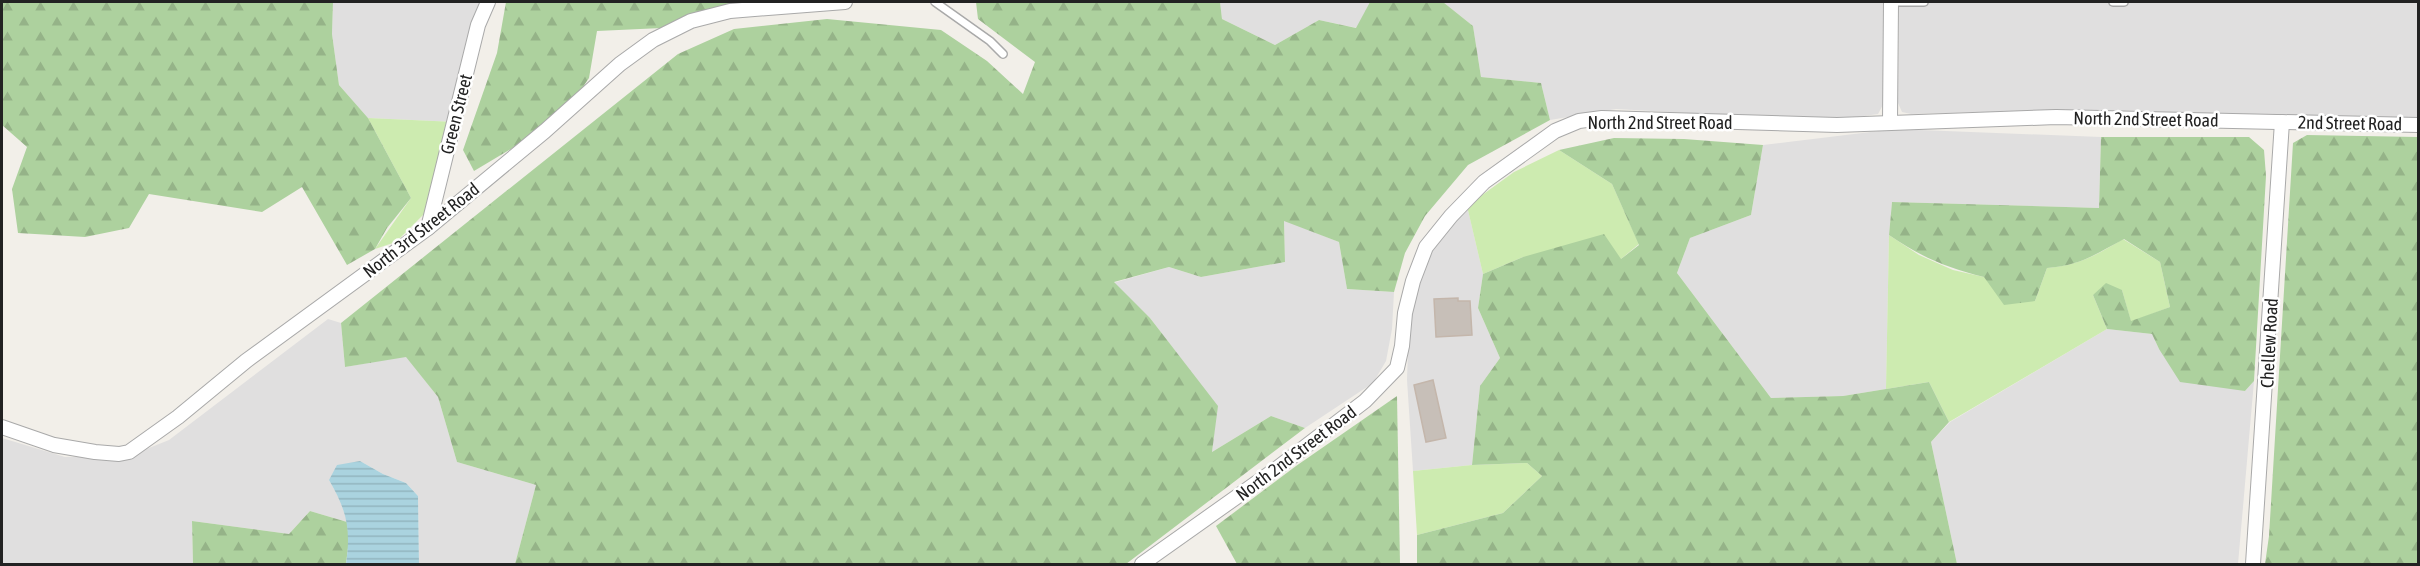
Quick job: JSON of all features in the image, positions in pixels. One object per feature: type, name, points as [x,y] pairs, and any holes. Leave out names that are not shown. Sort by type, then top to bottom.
[{"type":"street","name":"Green Street","points":[[428,228],[478,25],[488,2]]},
{"type":"street","name":"North 3rd Street Road","points":[[2,427],[54,445],[94,453],[129,452],[178,417],[246,361],[428,228],[545,131],[620,64],[653,40],[691,21],[730,11],[845,2]]},
{"type":"street","points":[[1890,121],[1891,2]]},
{"type":"street","name":"North 2nd Street Road","points":[[1142,564],[1276,469],[1365,401],[1397,368],[1405,313],[1413,281],[1426,247],[1451,216],[1484,182],[1555,131],[1579,121],[1602,118],[1837,125],[1890,121],[2056,117],[2282,122]]},
{"type":"street","name":"2nd Street Road","points":[[2282,122],[2418,125]]},
{"type":"street","name":"Chellew Road","points":[[2253,564],[2282,122]]},
{"type":"lane","points":[[935,2],[982,35],[1003,54]]},
{"type":"lane","points":[[1891,2],[1924,2]]},
{"type":"lane","points":[[2113,2],[2124,2]]},
{"type":"shaded area","points":[[333,2],[489,2],[484,32],[456,122],[368,118],[339,85],[332,34]]},
{"type":"shaded area","points":[[1220,2],[1370,2],[1357,28],[1319,20],[1275,45],[1222,19]]},
{"type":"shaded area","points":[[1443,2],[1887,2],[1885,101],[1878,114],[1830,121],[1616,109],[1550,120],[1541,83],[1481,77],[1473,26]]},
{"type":"shaded area","points":[[1899,2],[2418,2],[2418,118],[2062,110],[1911,114],[1902,112],[1898,103]]},
{"type":"shaded area","points":[[1895,129],[2101,137],[2099,208],[1892,202],[1889,235],[1886,389],[1843,396],[1771,398],[1677,273],[1690,238],[1751,215],[1763,145]]},
{"type":"shaded area","points":[[1467,206],[1483,274],[1478,308],[1500,358],[1480,386],[1472,465],[1413,471],[1407,380],[1409,319],[1425,260]]},
{"type":"shaded area","points":[[1284,220],[1339,242],[1347,289],[1394,292],[1392,329],[1386,361],[1373,383],[1305,428],[1271,416],[1212,452],[1217,406],[1150,318],[1113,283],[1169,267],[1201,277],[1285,262]]},
{"type":"shaded area","points":[[328,319],[341,323],[345,367],[406,356],[438,397],[457,462],[536,485],[515,564],[419,564],[418,496],[406,483],[383,474],[360,461],[329,480],[341,502],[347,522],[310,511],[289,534],[192,521],[193,564],[2,564],[2,438],[65,457],[129,456],[169,440]]},
{"type":"shaded area","points":[[2107,329],[2152,334],[2159,349],[2245,391],[2254,381],[2238,564],[1957,564],[1931,442],[1950,422]]},
{"type":"green space","points":[[2,2],[333,2],[332,34],[339,85],[368,118],[411,198],[387,228],[375,249],[347,265],[302,187],[262,212],[149,194],[129,228],[85,237],[18,233],[12,189],[27,147],[2,125]]},
{"type":"green space","points":[[506,2],[770,2],[698,12],[662,28],[597,31],[589,78],[561,119],[474,171],[463,150],[497,53]]},
{"type":"green space","points":[[976,2],[1220,2],[1222,19],[1275,45],[1319,20],[1356,28],[1370,2],[1443,2],[1473,26],[1481,77],[1541,83],[1550,120],[1468,165],[1425,216],[1405,253],[1394,292],[1347,289],[1339,242],[1284,221],[1285,262],[1201,277],[1169,267],[1114,282],[1150,318],[1218,406],[1212,452],[1271,416],[1305,428],[1126,564],[515,564],[536,485],[457,462],[438,397],[406,357],[345,367],[341,323],[678,54],[734,29],[827,19],[941,30],[987,61],[1023,94],[1035,62],[978,19]]},
{"type":"green space","points":[[368,118],[456,122],[431,207],[396,242],[375,249],[411,198]]},
{"type":"green space","points":[[2307,135],[2418,137],[2418,564],[2265,564],[2269,536],[2293,143]]},
{"type":"green space","points":[[2101,137],[2249,137],[2264,150],[2266,176],[2254,381],[2245,391],[2180,382],[2152,334],[2107,329],[2093,295],[2106,283],[2122,290],[2131,321],[2170,307],[2160,262],[2124,239],[2078,262],[2047,268],[2035,301],[2004,305],[1984,277],[1935,261],[1889,235],[1892,202],[2099,208]]},
{"type":"green space","points":[[1614,138],[1684,139],[1763,145],[1751,215],[1690,238],[1677,273],[1771,398],[1843,396],[1929,382],[1949,422],[1931,442],[1957,564],[1417,564],[1417,535],[1503,513],[1542,476],[1527,463],[1472,465],[1480,386],[1500,358],[1478,308],[1483,274],[1523,257],[1604,234],[1621,259],[1639,245],[1612,184],[1559,150]]},
{"type":"green space","points":[[1559,150],[1612,184],[1639,244],[1621,259],[1523,257],[1483,274],[1467,206],[1514,172]]},
{"type":"green space","points":[[1889,235],[1919,255],[1953,270],[1984,277],[2035,301],[2047,268],[2068,265],[2087,258],[2123,239],[2160,262],[2170,307],[2131,322],[2122,290],[2093,295],[2107,329],[1949,422],[1929,382],[1886,389]]},
{"type":"green space","points":[[1397,396],[1400,564],[1237,564],[1216,526],[1296,466]]},
{"type":"green space","points":[[1527,463],[1542,476],[1503,513],[1417,535],[1413,471],[1472,465]]},
{"type":"green space","points":[[310,511],[347,522],[349,540],[346,564],[193,564],[192,521],[289,534]]},
{"type":"water","points":[[360,461],[383,474],[406,483],[418,496],[419,564],[346,564],[348,530],[346,520],[340,501],[329,480],[337,465]]},
{"type":"building","points":[[1458,298],[1458,301],[1470,301],[1472,335],[1436,337],[1434,299]]},
{"type":"building","points":[[1433,380],[1446,438],[1426,442],[1414,385]]}]
